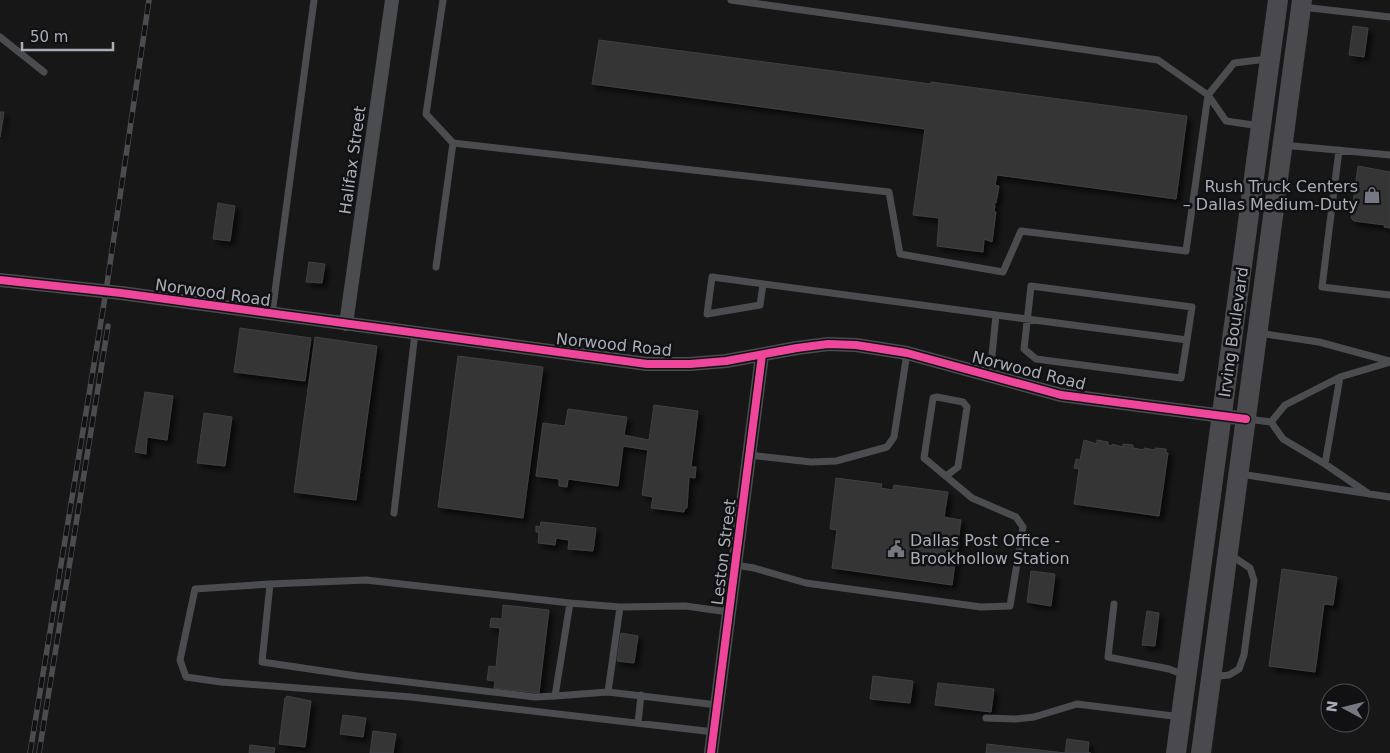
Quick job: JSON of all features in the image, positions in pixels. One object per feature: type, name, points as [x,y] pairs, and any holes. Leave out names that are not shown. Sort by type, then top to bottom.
[{"type":"main road","points":[[1278,2],[1302,3]]},
{"type":"main road","name":"Irving Boulevard","points":[[1176,753],[1278,2]]},
{"type":"main road","name":"Irving Boulevard","points":[[1201,753],[1302,3]]},
{"type":"main road","points":[[1261,126],[1284,137]]},
{"type":"main road","points":[[1186,676],[1211,678]]},
{"type":"main road","points":[[1181,717],[1206,720]]},
{"type":"street","name":"Halifax Street","points":[[346,324],[392,0]]},
{"type":"street","name":"Norwood Road","points":[[0,280],[94,289],[647,364],[690,364],[726,361],[828,344],[856,345],[907,353],[1061,395],[1246,420]]},
{"type":"street","name":"Leston Street","points":[[711,753],[762,355]]},
{"type":"lane","points":[[272,314],[314,0]]},
{"type":"lane","points":[[443,0],[426,114],[453,143],[889,192],[900,254],[1003,272],[1021,231],[1186,250],[1208,94],[1234,63],[1270,58]]},
{"type":"lane","points":[[731,0],[1158,60],[1208,94],[1226,121],[1261,126]]},
{"type":"lane","points":[[1302,3],[1390,17]]},
{"type":"lane","points":[[0,37],[44,72]]},
{"type":"lane","points":[[1284,137],[1339,150],[1390,155]]},
{"type":"lane","points":[[436,267],[453,143]]},
{"type":"lane","points":[[1339,150],[1322,287],[1390,295]]},
{"type":"lane","points":[[763,284],[760,305],[707,314],[712,277],[1187,340]]},
{"type":"lane","points":[[1031,286],[1192,308],[1187,340],[1182,378],[1036,359],[1024,349],[1031,286]]},
{"type":"lane","points":[[990,375],[996,315]]},
{"type":"lane","points":[[394,513],[415,333]]},
{"type":"lane","points":[[1258,333],[1319,342],[1390,361]]},
{"type":"lane","points":[[749,454],[811,462],[836,461],[887,447],[894,437],[907,353]]},
{"type":"lane","points":[[1270,422],[1285,405],[1340,377],[1390,361]]},
{"type":"lane","points":[[1325,464],[1340,377]]},
{"type":"lane","points":[[735,565],[754,568],[806,583],[982,608],[1010,606],[1023,527],[1016,517],[972,498],[924,458],[933,398],[937,397],[963,402],[967,407],[958,467],[946,476]]},
{"type":"lane","points":[[1246,420],[1270,422],[1283,439],[1371,495]]},
{"type":"lane","points":[[1239,474],[1390,497]]},
{"type":"lane","points":[[1211,678],[1229,675],[1239,669],[1244,655],[1254,580],[1250,568],[1228,554]]},
{"type":"lane","points":[[714,732],[411,697],[221,682],[186,677],[180,660],[195,588],[366,580],[570,603],[620,607],[684,606],[729,612]]},
{"type":"lane","points":[[270,584],[262,662],[416,684],[535,697],[608,692],[717,705]]},
{"type":"lane","points":[[555,696],[570,603]]},
{"type":"lane","points":[[1114,604],[1108,657],[1169,669],[1186,676]]},
{"type":"lane","points":[[608,692],[620,607]]},
{"type":"lane","points":[[638,723],[641,695]]},
{"type":"lane","points":[[986,718],[1015,720],[1034,717],[1077,704],[1181,717]]},
{"type":"building","points":[[1353,26],[1368,28],[1364,57],[1349,55]]},
{"type":"building","points":[[599,40],[1187,116],[1176,199],[997,175],[995,185],[999,186],[996,203],[992,204],[995,205],[994,212],[996,212],[992,242],[984,239],[983,252],[937,246],[939,218],[913,215],[925,129],[592,84]]},
{"type":"building","points":[[0,112],[4,112],[0,137]]},
{"type":"building","name":"Rush Truck Centers – Dallas Medium-Duty","points":[[1358,166],[1390,172],[1390,228],[1384,227],[1385,225],[1354,221],[1351,218]]},
{"type":"building","points":[[218,203],[235,206],[230,241],[213,239]]},
{"type":"building","points":[[309,262],[325,264],[322,283],[306,282]]},
{"type":"building","points":[[240,328],[311,338],[305,381],[234,372]]},
{"type":"building","points":[[315,337],[377,346],[356,500],[294,492]]},
{"type":"building","points":[[458,356],[543,367],[523,518],[438,507]]},
{"type":"building","points":[[145,392],[173,396],[167,440],[147,437],[146,454],[135,452]]},
{"type":"building","points":[[654,405],[698,411],[691,467],[696,467],[695,478],[689,477],[687,508],[685,508],[684,512],[651,508],[653,497],[642,495],[648,450],[623,446],[618,486],[568,479],[567,487],[559,486],[559,479],[536,476],[543,423],[565,426],[568,409],[627,417],[624,435],[649,440]]},
{"type":"building","points":[[204,413],[232,417],[225,466],[197,463]]},
{"type":"building","points":[[1084,440],[1097,444],[1097,440],[1108,442],[1108,445],[1112,446],[1112,444],[1123,447],[1123,444],[1133,445],[1133,448],[1144,450],[1144,448],[1166,449],[1166,453],[1168,453],[1159,516],[1074,504],[1079,469],[1074,468],[1076,459],[1080,460]]},
{"type":"building","name":"Dallas Post Office - Brookhollow Station","points":[[836,478],[882,484],[881,488],[893,490],[894,485],[948,492],[944,517],[961,520],[952,585],[832,568],[837,530],[830,529]]},
{"type":"building","points":[[541,522],[596,528],[593,551],[568,549],[569,540],[556,538],[555,545],[538,543],[539,532],[536,532],[536,526],[540,527]]},
{"type":"building","points":[[1282,569],[1337,577],[1333,605],[1324,604],[1315,672],[1269,666]]},
{"type":"building","points":[[1031,571],[1055,574],[1051,606],[1027,602]]},
{"type":"building","points":[[503,605],[549,610],[539,693],[494,688],[495,681],[487,680],[489,666],[496,667],[500,628],[490,627],[491,618],[502,619]]},
{"type":"building","points":[[1147,611],[1159,613],[1155,646],[1142,645]]},
{"type":"building","points":[[621,633],[638,636],[634,663],[617,661]]},
{"type":"building","points":[[873,676],[913,681],[910,703],[870,699]]},
{"type":"building","points":[[938,683],[994,689],[991,712],[935,705]]},
{"type":"building","points":[[287,696],[311,701],[305,747],[279,744],[285,698]]},
{"type":"building","points":[[343,715],[366,718],[363,737],[340,734]]},
{"type":"building","points":[[373,731],[396,734],[393,753],[370,753]]},
{"type":"building","points":[[1067,739],[1089,742],[1088,753],[1065,753]]},
{"type":"building","points":[[987,744],[1065,753],[986,753]]},
{"type":"building","points":[[250,745],[275,748],[274,753],[249,753]]},
{"type":"railway","points":[[30,753],[106,291],[149,0]]},
{"type":"railway","points":[[39,753],[108,326]]},
{"type":"cycle path","points":[[0,280],[121,293],[647,364],[690,364],[726,361],[828,344],[856,345],[907,353],[1061,395],[1246,419]]},
{"type":"cycle path","points":[[711,753],[762,355]]},
{"type":"place","name":"Rush Truck Centers – Dallas Medium-Duty","points":[[1372,195]]},
{"type":"place","name":"Dallas Post Office - Brookhollow Station","points":[[896,549]]}]
